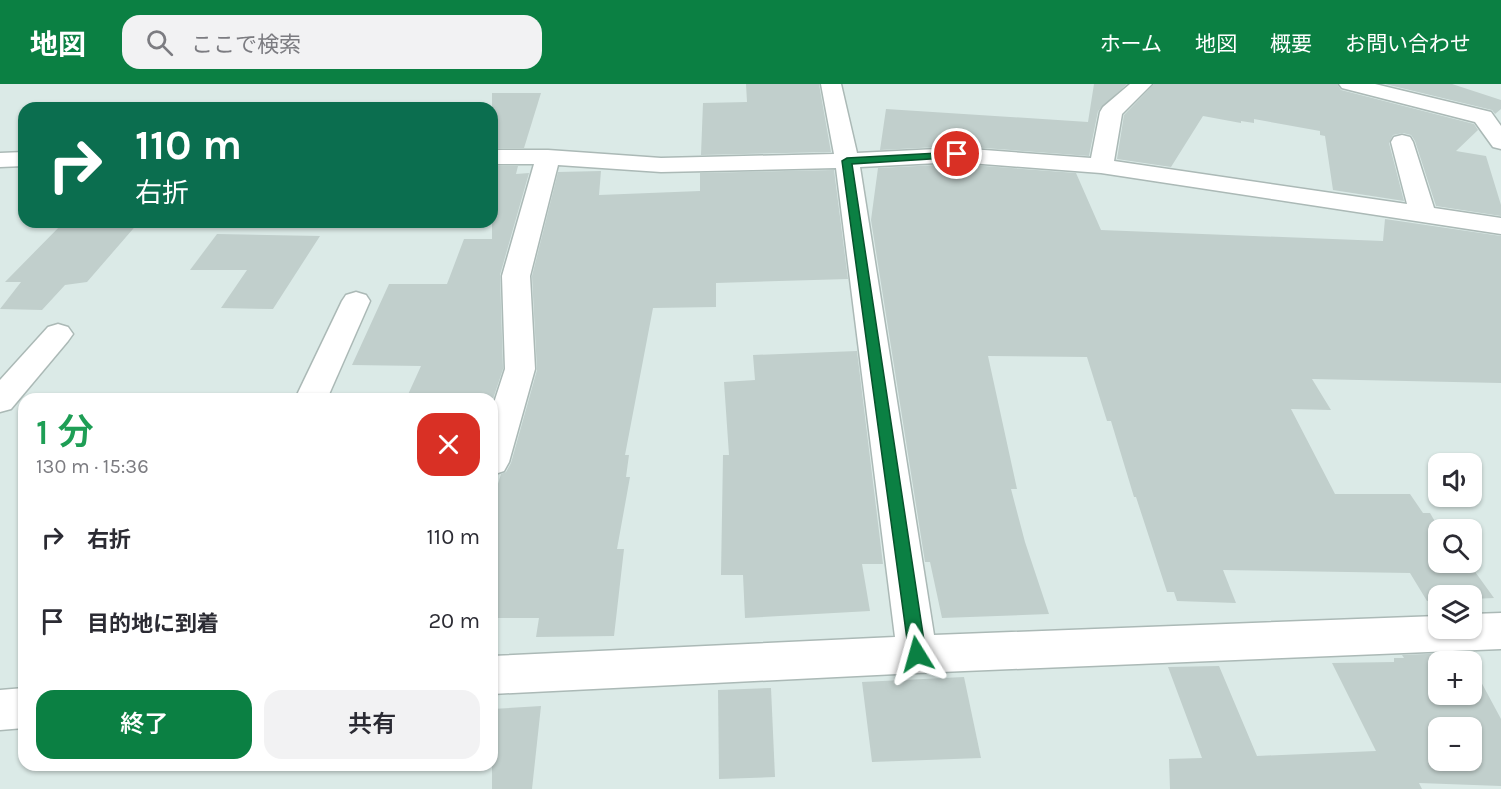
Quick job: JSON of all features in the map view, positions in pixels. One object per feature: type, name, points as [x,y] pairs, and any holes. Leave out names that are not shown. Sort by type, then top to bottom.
[{"type":"street","points":[[831,84],[847,161],[917,654]]},
{"type":"street","points":[[1101,166],[1111,111],[1142,84]]},
{"type":"street","points":[[1349,84],[1483,117],[1501,142]]},
{"type":"street","points":[[1402,142],[1423,215]]},
{"type":"street","points":[[498,158],[548,157],[662,165],[847,161],[957,154],[1101,166],[1501,226]]},
{"type":"street","points":[[498,442],[520,369],[516,276],[548,157]]},
{"type":"street","points":[[0,160],[18,159]]},
{"type":"street","points":[[314,393],[356,300]]},
{"type":"street","points":[[0,401],[58,334]]},
{"type":"street","points":[[498,675],[917,654],[1501,631]]},
{"type":"street","points":[[0,710],[18,708]]},
{"type":"building","points":[[746,84],[819,84],[831,152],[701,155],[703,103],[747,102]]},
{"type":"building","points":[[1094,84],[1127,84],[1098,111],[1089,156],[957,146],[880,150],[886,109],[1088,122]]},
{"type":"building","points":[[1154,84],[1337,84],[1341,90],[1474,124],[1478,130],[1456,151],[1486,156],[1501,205],[1501,216],[1436,206],[1415,141],[1411,135],[1403,133],[1393,135],[1389,143],[1404,201],[1333,190],[1325,136],[1320,135],[1320,131],[1254,119],[1254,123],[1241,121],[1241,123],[1203,116],[1171,167],[1117,159],[1124,115]]},
{"type":"building","points":[[1385,84],[1452,84],[1501,100],[1501,109],[1495,114],[1492,110]]},
{"type":"building","points":[[492,93],[541,93],[524,148],[498,148],[498,102],[492,102]]},
{"type":"building","points":[[957,164],[1076,173],[1101,230],[1383,241],[1385,219],[1501,236],[1501,383],[1312,379],[1331,410],[1291,409],[1335,494],[1410,494],[1423,513],[1430,513],[1434,519],[1428,519],[1428,573],[1476,573],[1494,598],[1482,599],[1482,585],[1428,585],[1427,601],[1410,573],[1223,570],[1236,603],[1177,601],[1174,592],[1167,592],[1111,421],[1107,421],[1087,357],[988,356],[1017,489],[1011,489],[1025,542],[1049,614],[942,618],[930,562],[925,562],[871,220],[878,168]]},
{"type":"building","points":[[498,166],[518,166],[516,174],[529,173],[500,275],[503,369],[495,393],[409,393],[421,366],[352,365],[389,284],[447,284],[464,239],[492,239],[492,228],[498,228]]},
{"type":"building","points":[[834,170],[848,279],[716,283],[716,307],[653,308],[625,455],[629,455],[626,477],[630,477],[617,549],[624,549],[614,636],[536,637],[539,618],[498,618],[498,484],[501,474],[506,472],[511,463],[537,370],[532,276],[558,172],[601,171],[599,195],[700,191],[700,173]]},
{"type":"building","points":[[58,228],[134,228],[87,282],[65,285],[42,310],[0,309],[21,282],[5,282]]},
{"type":"building","points":[[217,234],[320,236],[273,309],[221,308],[247,270],[190,270]]},
{"type":"building","points":[[857,351],[883,564],[862,564],[870,611],[745,618],[743,575],[721,575],[723,455],[729,455],[724,382],[755,380],[753,355]]},
{"type":"building","points":[[1428,654],[1428,705],[1482,705],[1482,684],[1501,719],[1501,786],[1419,783],[1422,789],[1170,789],[1169,759],[1202,758],[1168,667],[1219,666],[1257,756],[1376,751],[1332,663],[1394,662],[1394,658],[1404,658],[1402,655]]},
{"type":"building","points":[[964,677],[981,758],[872,762],[862,682]]},
{"type":"building","points":[[771,688],[775,777],[719,779],[718,690]]},
{"type":"building","points":[[541,706],[532,789],[492,789],[492,771],[498,771],[498,709]]},
{"type":"route","points":[[917,654],[847,161],[957,154]]}]
